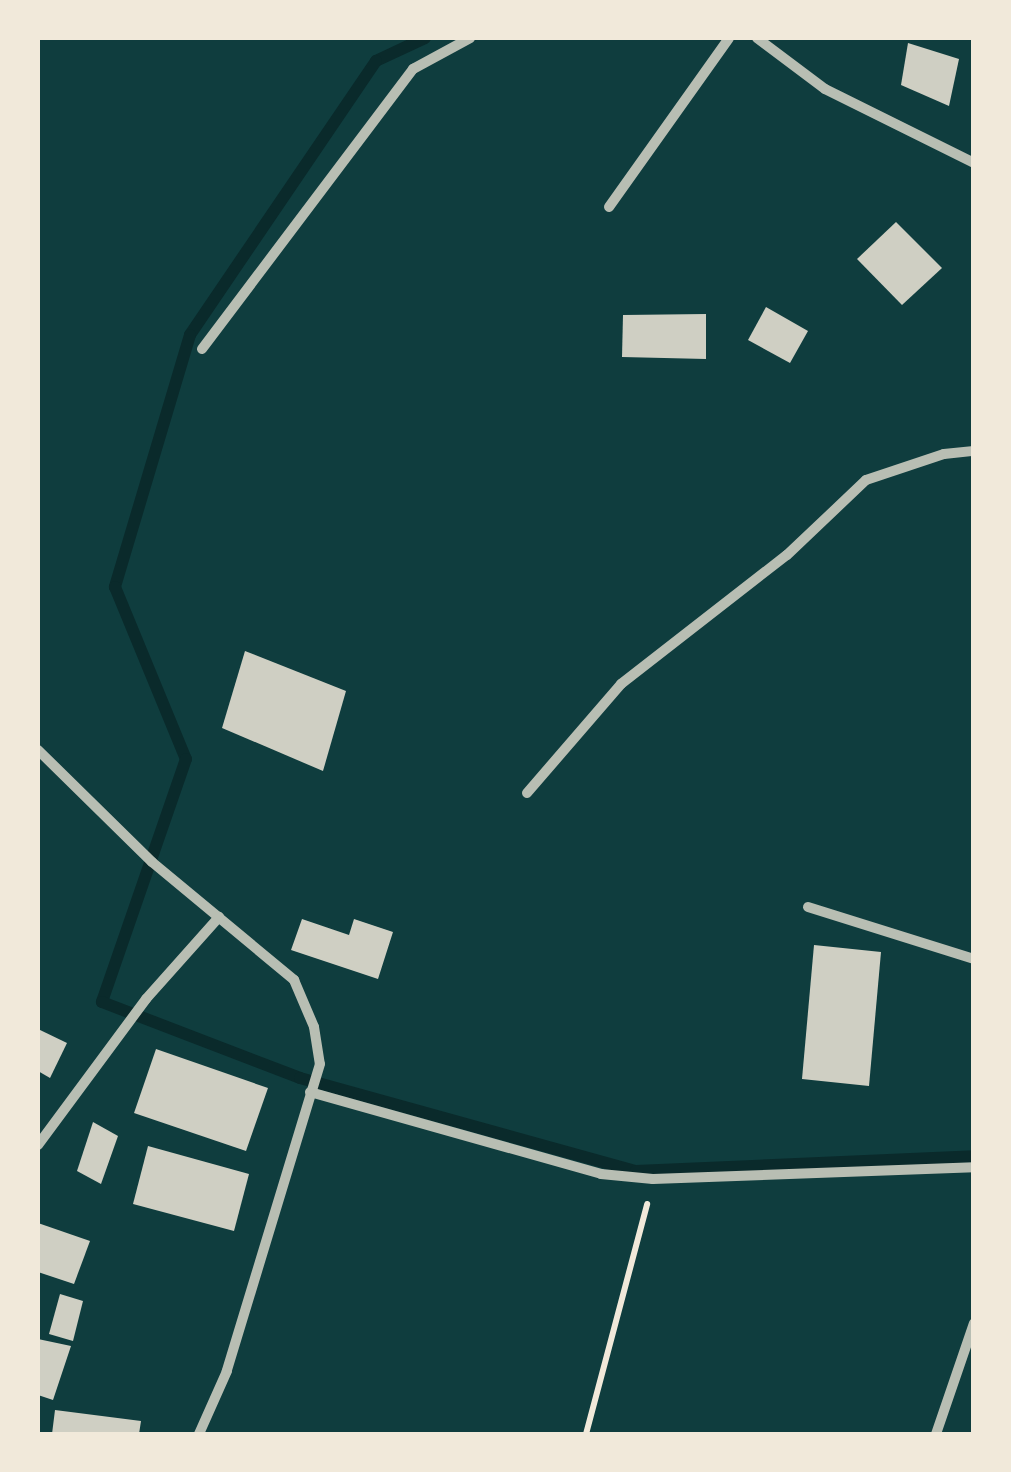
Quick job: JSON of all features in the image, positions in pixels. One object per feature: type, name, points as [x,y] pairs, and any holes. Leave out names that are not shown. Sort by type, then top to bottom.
[{"type":"street","points":[[202,349],[412,69],[470,38]]},
{"type":"street","points":[[609,206],[729,38]]},
{"type":"street","points":[[757,38],[825,88],[974,163]]},
{"type":"street","points":[[527,793],[622,684],[787,555],[866,480],[974,451]]},
{"type":"street","points":[[38,750],[300,992],[320,1064],[227,1371],[199,1434]]},
{"type":"street","points":[[808,908],[974,959]]},
{"type":"street","points":[[38,1145],[118,1034],[219,917]]},
{"type":"street","points":[[310,1092],[601,1174],[654,1178],[974,1167]]},
{"type":"street","points":[[936,1434],[974,1323]]},
{"type":"path","points":[[586,1434],[654,1178]]},
{"type":"building","points":[[908,43],[959,59],[949,106],[901,85]]},
{"type":"building","points":[[896,222],[942,268],[902,305],[857,259]]},
{"type":"building","points":[[766,307],[808,331],[790,363],[748,340]]},
{"type":"building","points":[[706,314],[706,359],[622,357],[623,315]]},
{"type":"building","points":[[245,651],[346,691],[323,771],[222,728]]},
{"type":"building","points":[[302,919],[349,935],[354,919],[393,932],[378,979],[291,950]]},
{"type":"building","points":[[814,945],[881,952],[869,1086],[802,1079]]},
{"type":"building","points":[[38,1029],[67,1043],[50,1078],[38,1071]]},
{"type":"building","points":[[156,1049],[268,1088],[246,1151],[134,1113]]},
{"type":"building","points":[[93,1122],[118,1136],[101,1184],[77,1171]]},
{"type":"building","points":[[148,1146],[249,1174],[234,1231],[133,1204]]},
{"type":"building","points":[[38,1223],[90,1241],[74,1284],[38,1272]]},
{"type":"building","points":[[60,1294],[83,1301],[73,1341],[49,1334]]},
{"type":"building","points":[[38,1339],[71,1346],[53,1400],[38,1395]]},
{"type":"building","points":[[55,1410],[141,1421],[139,1434],[52,1434]]},
{"type":"waterway","points":[[425,38],[376,61],[190,335],[115,587],[186,759],[102,1002],[300,1078],[636,1171],[974,1156]]}]
